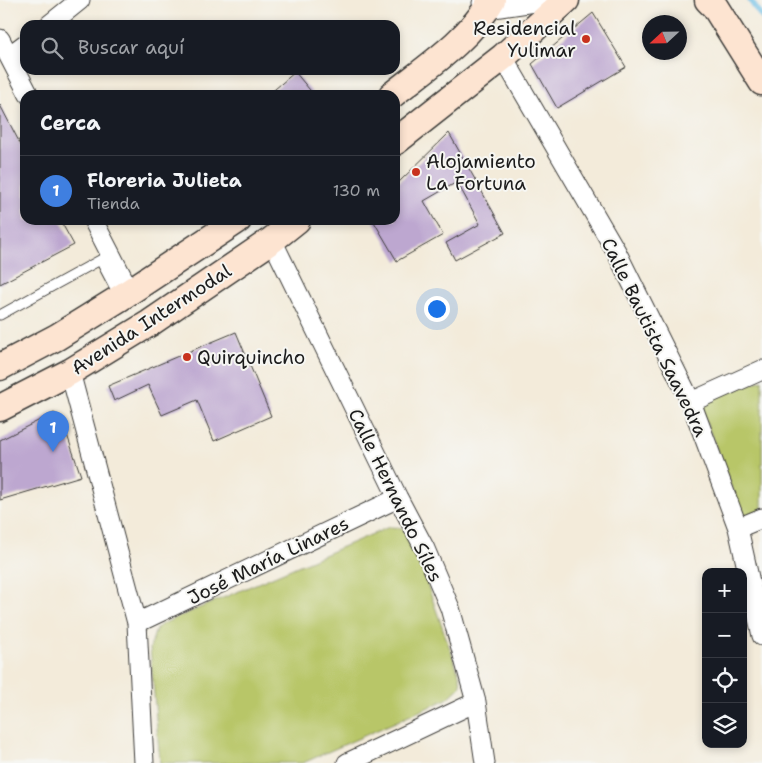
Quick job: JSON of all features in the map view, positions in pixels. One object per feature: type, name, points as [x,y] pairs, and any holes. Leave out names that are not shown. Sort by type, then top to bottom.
[{"type":"main road","points":[[400,138],[503,56],[566,0]]},
{"type":"main road","points":[[708,0],[715,7],[762,82]]},
{"type":"main road","points":[[398,90],[462,38],[486,3]]},
{"type":"main road","name":"Avenida Intermodal","points":[[0,367],[57,337],[125,295],[230,225]]},
{"type":"main road","name":"Avenida Intermodal","points":[[0,408],[70,372],[150,323],[272,240],[291,225]]},
{"type":"street","points":[[54,20],[80,0]]},
{"type":"street","points":[[486,3],[548,0]]},
{"type":"street","points":[[0,39],[26,90]]},
{"type":"street","points":[[9,56],[20,48]]},
{"type":"street","name":"Calle Bautista Saavedra","points":[[503,56],[616,251],[691,402],[738,528],[762,636]]},
{"type":"street","points":[[95,225],[105,257],[125,295]]},
{"type":"street","name":"Calle Hernando Síles","points":[[272,240],[398,498],[425,549],[450,608],[476,702],[485,763]]},
{"type":"street","points":[[691,402],[762,370]]},
{"type":"street","points":[[70,372],[137,622],[144,763]]},
{"type":"street","name":"José María Linares","points":[[137,622],[398,498]]},
{"type":"street","points":[[738,528],[762,518]]},
{"type":"street","points":[[346,763],[476,702]]},
{"type":"lane","points":[[0,315],[105,257]]},
{"type":"green space","points":[[762,380],[762,511],[749,517],[742,515],[699,403]]},
{"type":"green space","points":[[389,527],[401,529],[410,536],[460,677],[461,686],[447,699],[303,763],[160,763],[150,648],[156,629],[162,624]]},
{"type":"building","name":"Residencial Yulimar","points":[[593,13],[626,67],[557,108],[532,64]]},
{"type":"building","points":[[291,75],[297,75],[310,90],[274,90]]},
{"type":"building","points":[[0,105],[20,143],[20,225],[63,225],[74,245],[0,284]]},
{"type":"building","points":[[449,133],[505,233],[455,260],[446,243],[480,224],[457,182],[424,201],[443,235],[397,261],[376,225],[400,225],[400,181]]},
{"type":"building","points":[[236,332],[271,416],[214,441],[197,400],[162,415],[148,385],[114,401],[108,386]]},
{"type":"building","points":[[54,413],[61,417],[81,476],[0,500],[0,440]]},
{"type":"waterway","points":[[750,0],[762,17]]},
{"type":"place","name":"Residencial Yulimar","points":[[586,39]]},
{"type":"place","name":"Alojamiento La Fortuna","points":[[416,172]]},
{"type":"place","name":"Quirquincho","points":[[187,357]]},
{"type":"place","name":"Floreria Julieta","points":[[53,452]]}]
